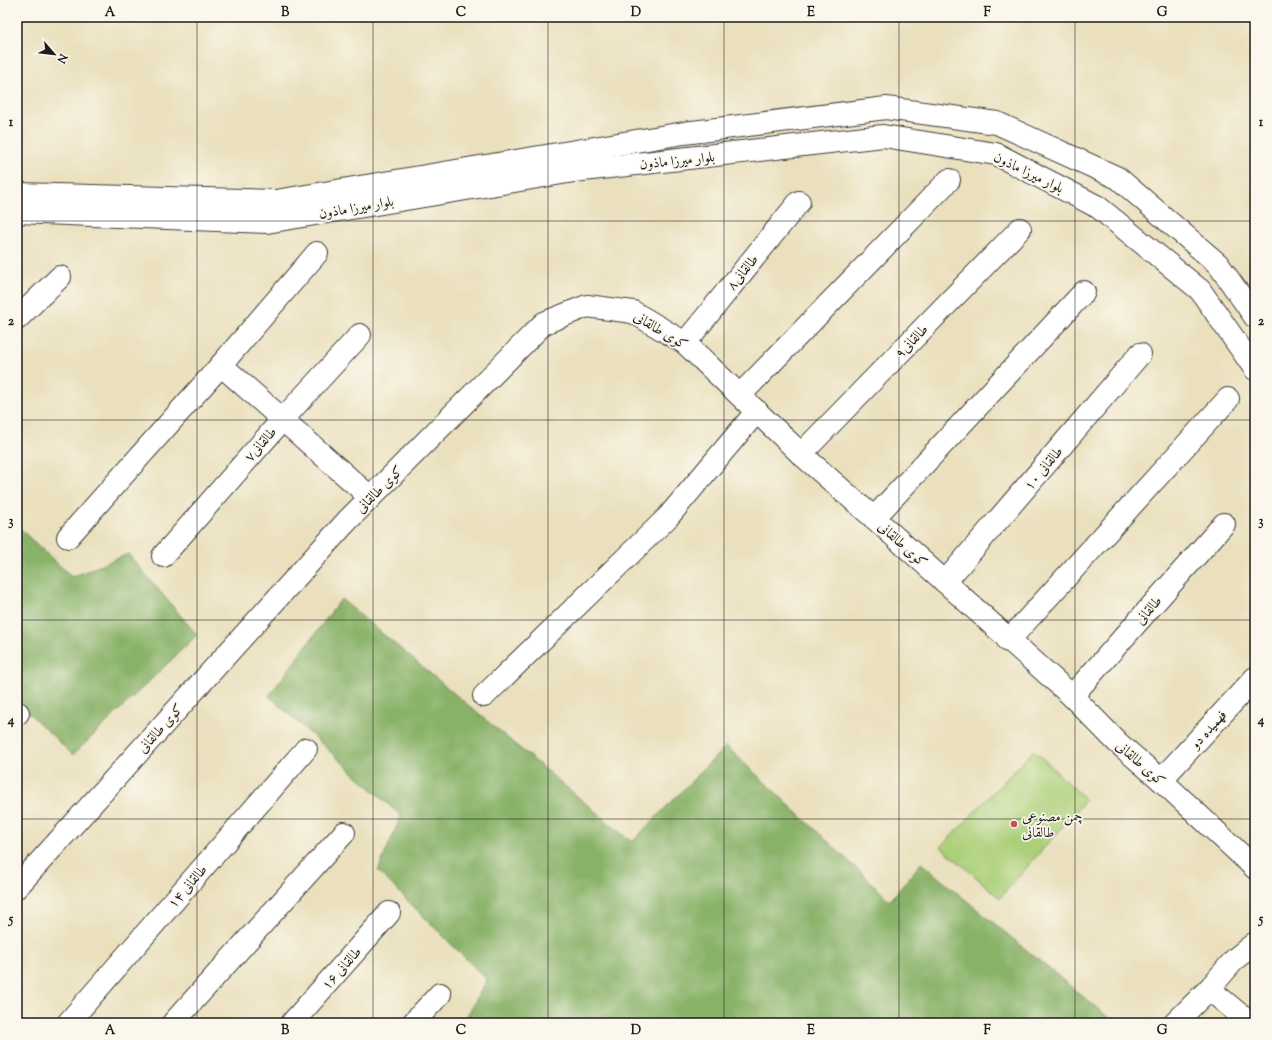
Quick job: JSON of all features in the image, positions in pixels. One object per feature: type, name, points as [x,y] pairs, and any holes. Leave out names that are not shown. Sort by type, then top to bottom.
[{"type":"street","name":"بلوار میرزا ماذون","points":[[17,194],[276,201],[684,133],[886,108],[997,122],[1118,178],[1218,264],[1255,317]]},
{"type":"street","name":"بلوار میرزا ماذون","points":[[17,212],[267,222],[574,171],[883,136],[996,154],[1098,206],[1200,290],[1255,369]]},
{"type":"street","points":[[740,395],[949,180]]},
{"type":"street","name":"طالقانی۸","points":[[685,343],[799,202]]},
{"type":"street","name":"طالقانی۹","points":[[801,454],[1020,228]]},
{"type":"street","points":[[68,537],[222,365],[317,253]]},
{"type":"street","points":[[17,319],[60,277]]},
{"type":"street","points":[[874,518],[1084,292]]},
{"type":"street","name":"کوی طالقانی","points":[[17,887],[370,497],[544,323],[587,306],[633,312],[685,343],[801,454],[1072,696],[1118,743],[1162,780],[1255,868]]},
{"type":"street","name":"طالقانی۷","points":[[163,556],[282,420],[360,335]]},
{"type":"street","name":"طالقانی ۱۰","points":[[945,582],[1140,354]]},
{"type":"street","points":[[222,365],[370,497]]},
{"type":"street","points":[[1008,640],[1228,399]]},
{"type":"street","points":[[484,696],[668,518],[756,411]]},
{"type":"street","name":"طالقانی","points":[[1072,696],[1224,524]]},
{"type":"street","name":"فهمیده دو","points":[[1162,780],[1255,678]]},
{"type":"street","name":"طالقانی ۱۴","points":[[68,1023],[306,749]]},
{"type":"street","points":[[173,1023],[344,833]]},
{"type":"street","name":"طالقانی ۱۶","points":[[292,1023],[389,913]]},
{"type":"street","points":[[1176,1023],[1209,989],[1235,959],[1255,943]]},
{"type":"street","points":[[1209,989],[1250,1023]]},
{"type":"street","points":[[413,1023],[440,994]]},
{"type":"green space","points":[[17,526],[72,577],[128,554],[197,635],[73,755],[17,702]]},
{"type":"green space","points":[[341,599],[632,842],[726,746],[890,901],[921,863],[1115,1023],[463,1023],[487,980],[378,871],[401,816],[269,696]]},
{"type":"green space","name":"چمن مصنوعی طالقانی","points":[[1034,750],[1086,800],[1000,898],[941,847]]},
{"type":"place","name":"چمن مصنوعی طالقانی","points":[[1014,824]]}]
